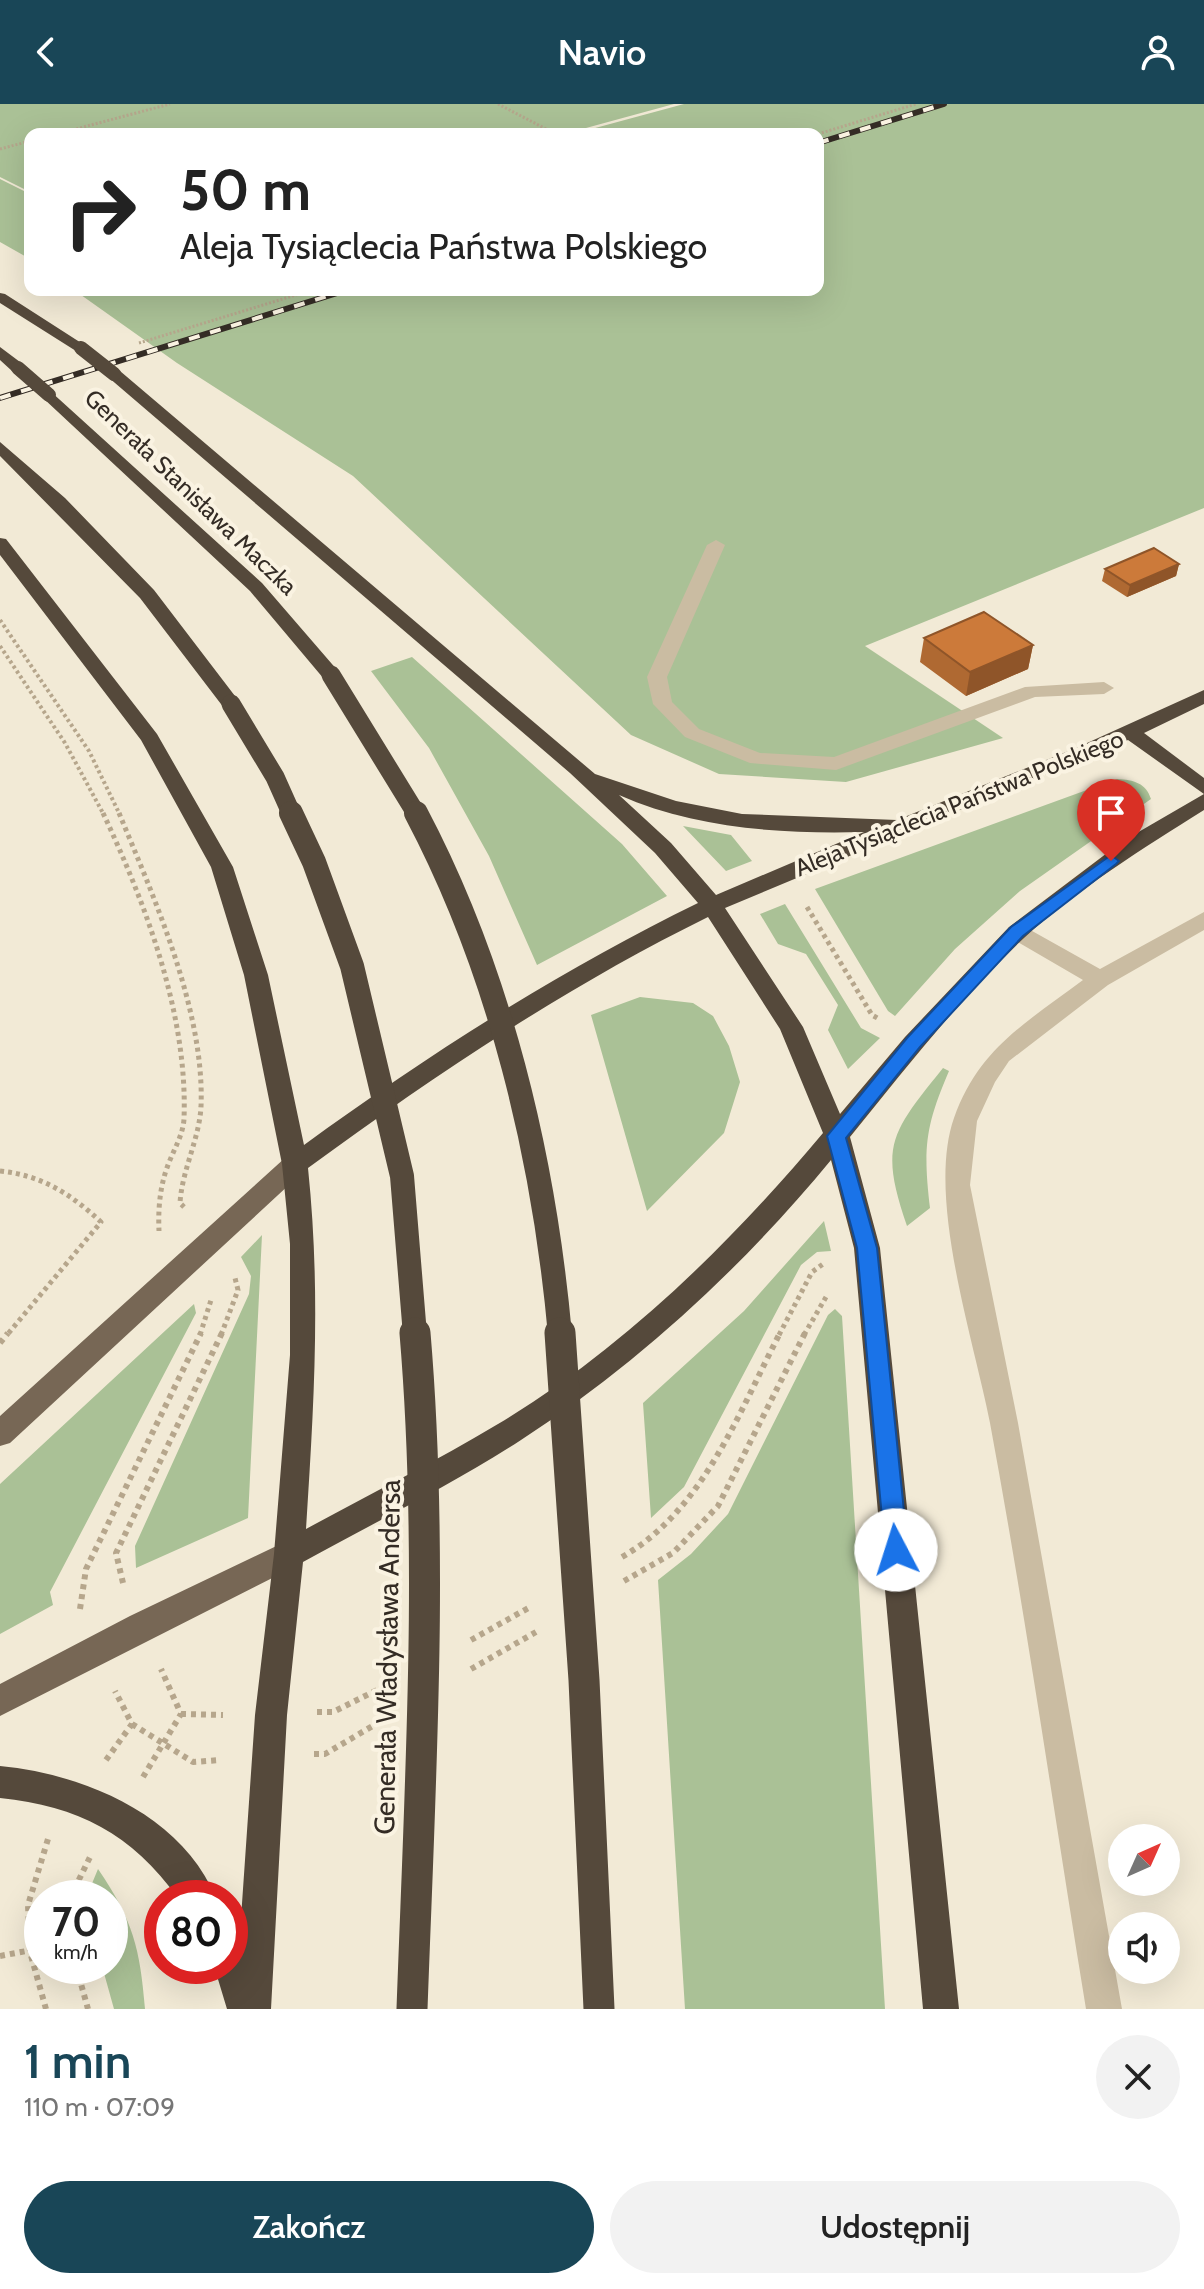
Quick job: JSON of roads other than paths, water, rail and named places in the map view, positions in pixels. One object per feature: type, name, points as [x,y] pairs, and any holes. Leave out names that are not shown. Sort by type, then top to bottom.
[{"type":"highway","points":[[0,297],[81,348],[114,374],[577,768],[663,848],[712,905],[791,1027],[837,1136],[867,1248],[941,2009]]},
{"type":"highway","name":"Generała Stanisława Maczka","points":[[0,352],[256,587],[331,675],[378,745],[438,855],[482,970],[519,1101],[546,1226],[558,1308],[586,1669],[599,2009]]},
{"type":"highway","name":"Generała Władysława Andersa","points":[[0,447],[59,502],[147,594],[231,704],[281,791],[314,862],[352,966],[402,1176],[415,1306],[424,1468],[420,1787],[412,2009]]},
{"type":"highway","points":[[0,543],[150,738],[222,867],[256,975],[295,1164],[303,1244],[304,1355],[289,1554],[271,1715],[253,2009]]},
{"type":"highway","name":"Aleja Tysiąclecia Państwa Polskiego","points":[[295,1164],[449,1055],[582,974],[712,905],[1131,733],[1204,696]]},
{"type":"highway","points":[[1131,733],[1204,788]]},
{"type":"highway","points":[[577,768],[645,801],[750,824],[808,827],[905,824]]},
{"type":"highway","points":[[289,1554],[510,1432],[607,1363],[681,1300],[776,1208],[913,1043],[1017,932],[1131,846],[1204,801]]},
{"type":"highway","points":[[0,1782],[77,1800],[119,1818],[154,1841],[185,1880]]},
{"type":"highway","points":[[237,1984],[245,2009]]},
{"type":"main road","points":[[0,1434],[295,1164]]},
{"type":"main road","points":[[0,1701],[141,1626],[289,1554]]},
{"type":"street","points":[[716,545],[657,677],[663,704],[692,733],[757,759],[836,764],[1032,691],[1104,688]]},
{"type":"street","points":[[1104,2009],[1004,1423],[963,1231],[957,1185],[965,1121],[984,1078],[1001,1055],[1100,979],[1204,920]]},
{"type":"street","points":[[1017,932],[1100,979]]},
{"type":"railway","points":[[824,141],[944,104]]},
{"type":"railway","points":[[0,398],[328,296]]}]
